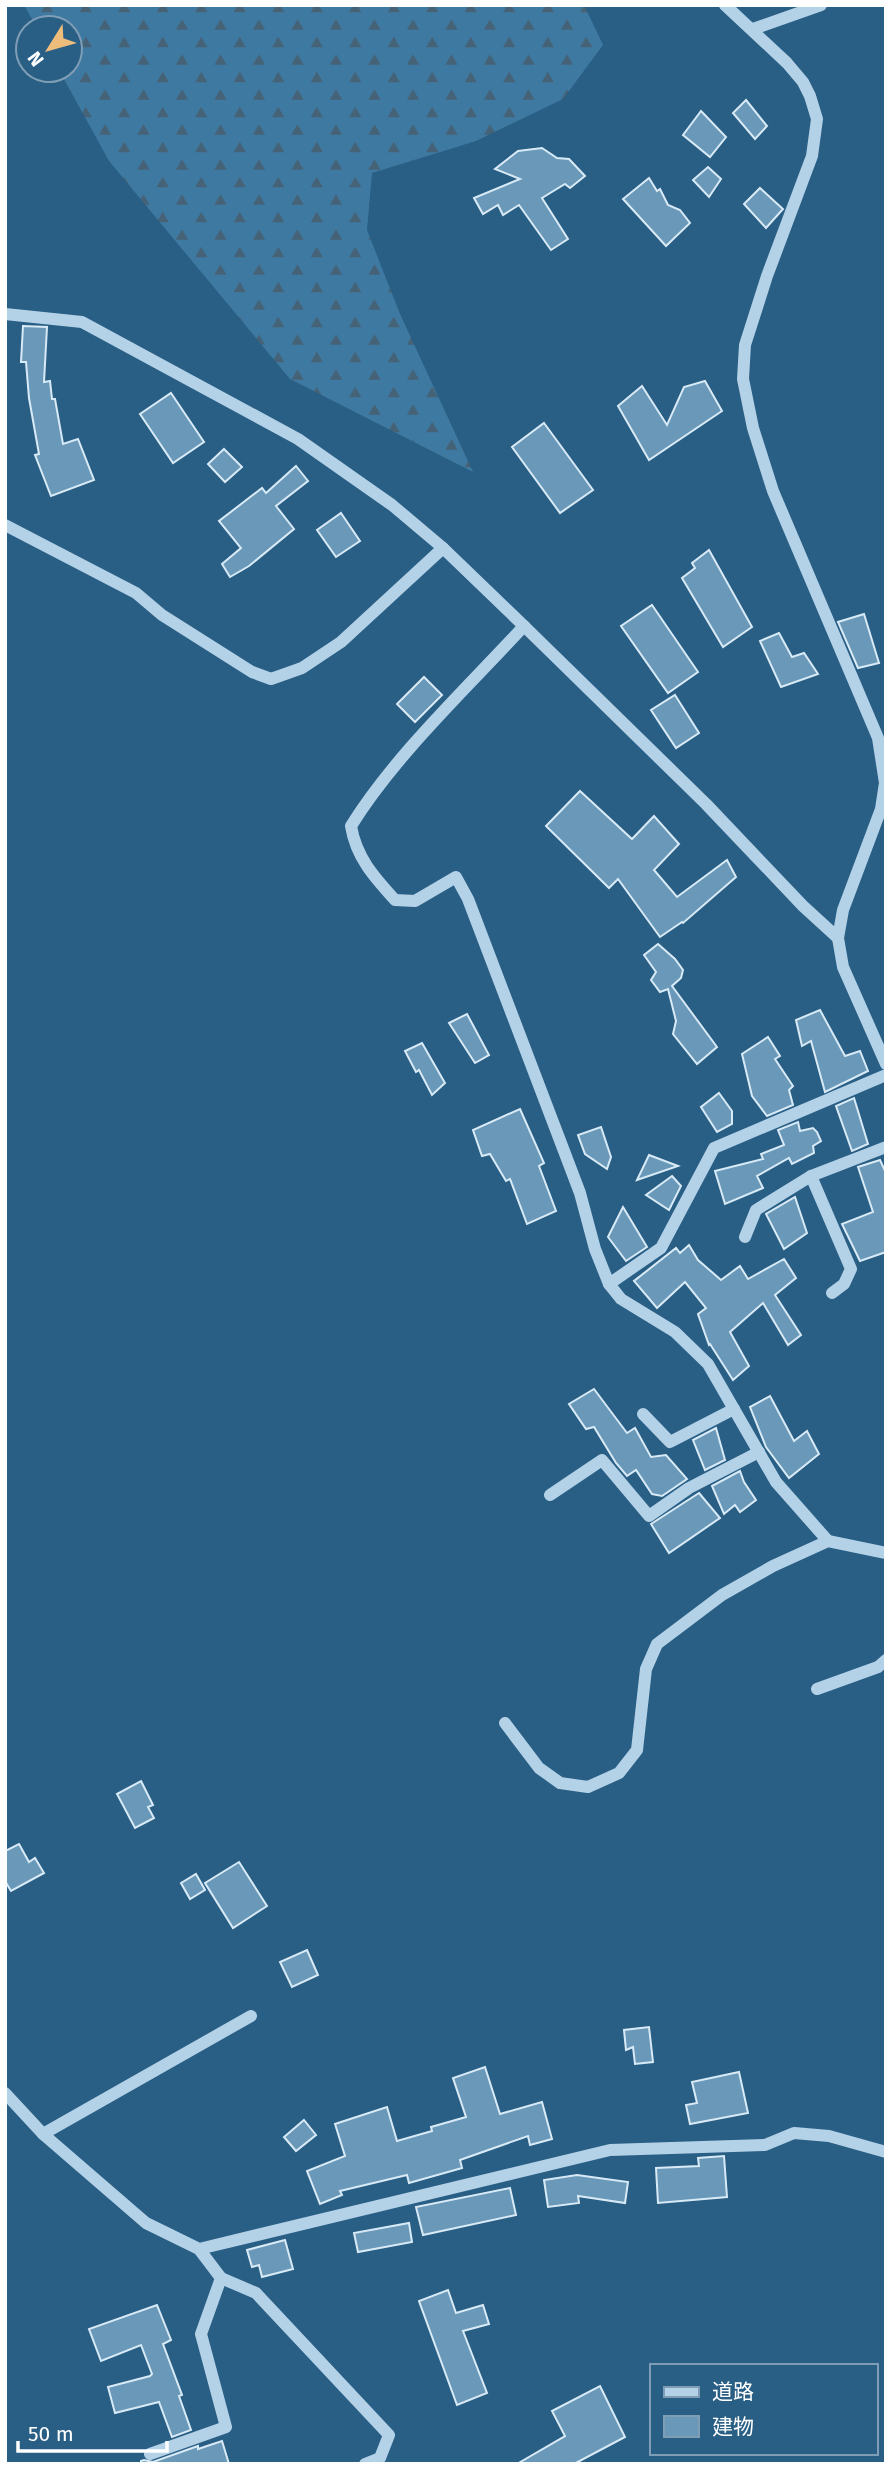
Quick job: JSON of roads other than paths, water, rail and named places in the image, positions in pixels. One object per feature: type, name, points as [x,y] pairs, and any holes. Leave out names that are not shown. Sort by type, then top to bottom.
[{"type":"street","points":[[726,5],[753,29],[803,82],[817,119],[812,156],[766,276],[745,345],[743,379],[753,428],[773,491],[878,738],[885,783],[881,809],[843,910],[838,937],[843,967],[886,1064]]},
{"type":"street","points":[[753,29],[821,5]]},
{"type":"street","points":[[5,314],[82,323],[298,439],[392,505],[443,548],[524,626],[706,804],[803,906],[838,937]]},
{"type":"street","points":[[5,525],[136,593],[162,615],[252,673],[271,679],[302,668],[341,642],[443,548]]},
{"type":"street","points":[[524,626],[402,758],[351,826],[354,846],[377,880],[395,900],[415,901],[456,877],[468,899],[580,1193],[595,1249],[609,1284],[621,1299],[675,1332],[708,1364],[776,1482],[828,1541]]},
{"type":"street","points":[[609,1284],[661,1248],[714,1147],[886,1075]]},
{"type":"street","points":[[745,1237],[755,1210],[811,1176],[886,1147]]},
{"type":"street","points":[[811,1176],[851,1269],[844,1284],[832,1293]]},
{"type":"street","points":[[643,1414],[670,1443],[734,1409]]},
{"type":"street","points":[[550,1495],[602,1460],[649,1516],[689,1488],[759,1452]]},
{"type":"street","points":[[505,1723],[539,1768],[561,1783],[588,1787],[619,1773],[637,1751],[646,1669],[657,1644],[722,1595],[773,1566],[828,1541],[886,1553]]},
{"type":"street","points":[[817,1689],[878,1667],[886,1660]]},
{"type":"street","points":[[43,2134],[251,2016]]},
{"type":"street","points":[[5,2093],[43,2134],[146,2223],[199,2249],[221,2278],[256,2292],[389,2435],[380,2458],[365,2464]]},
{"type":"street","points":[[199,2249],[610,2150],[765,2145],[794,2133],[829,2136],[886,2152]]},
{"type":"street","points":[[150,2454],[226,2427],[201,2334],[221,2278]]}]
